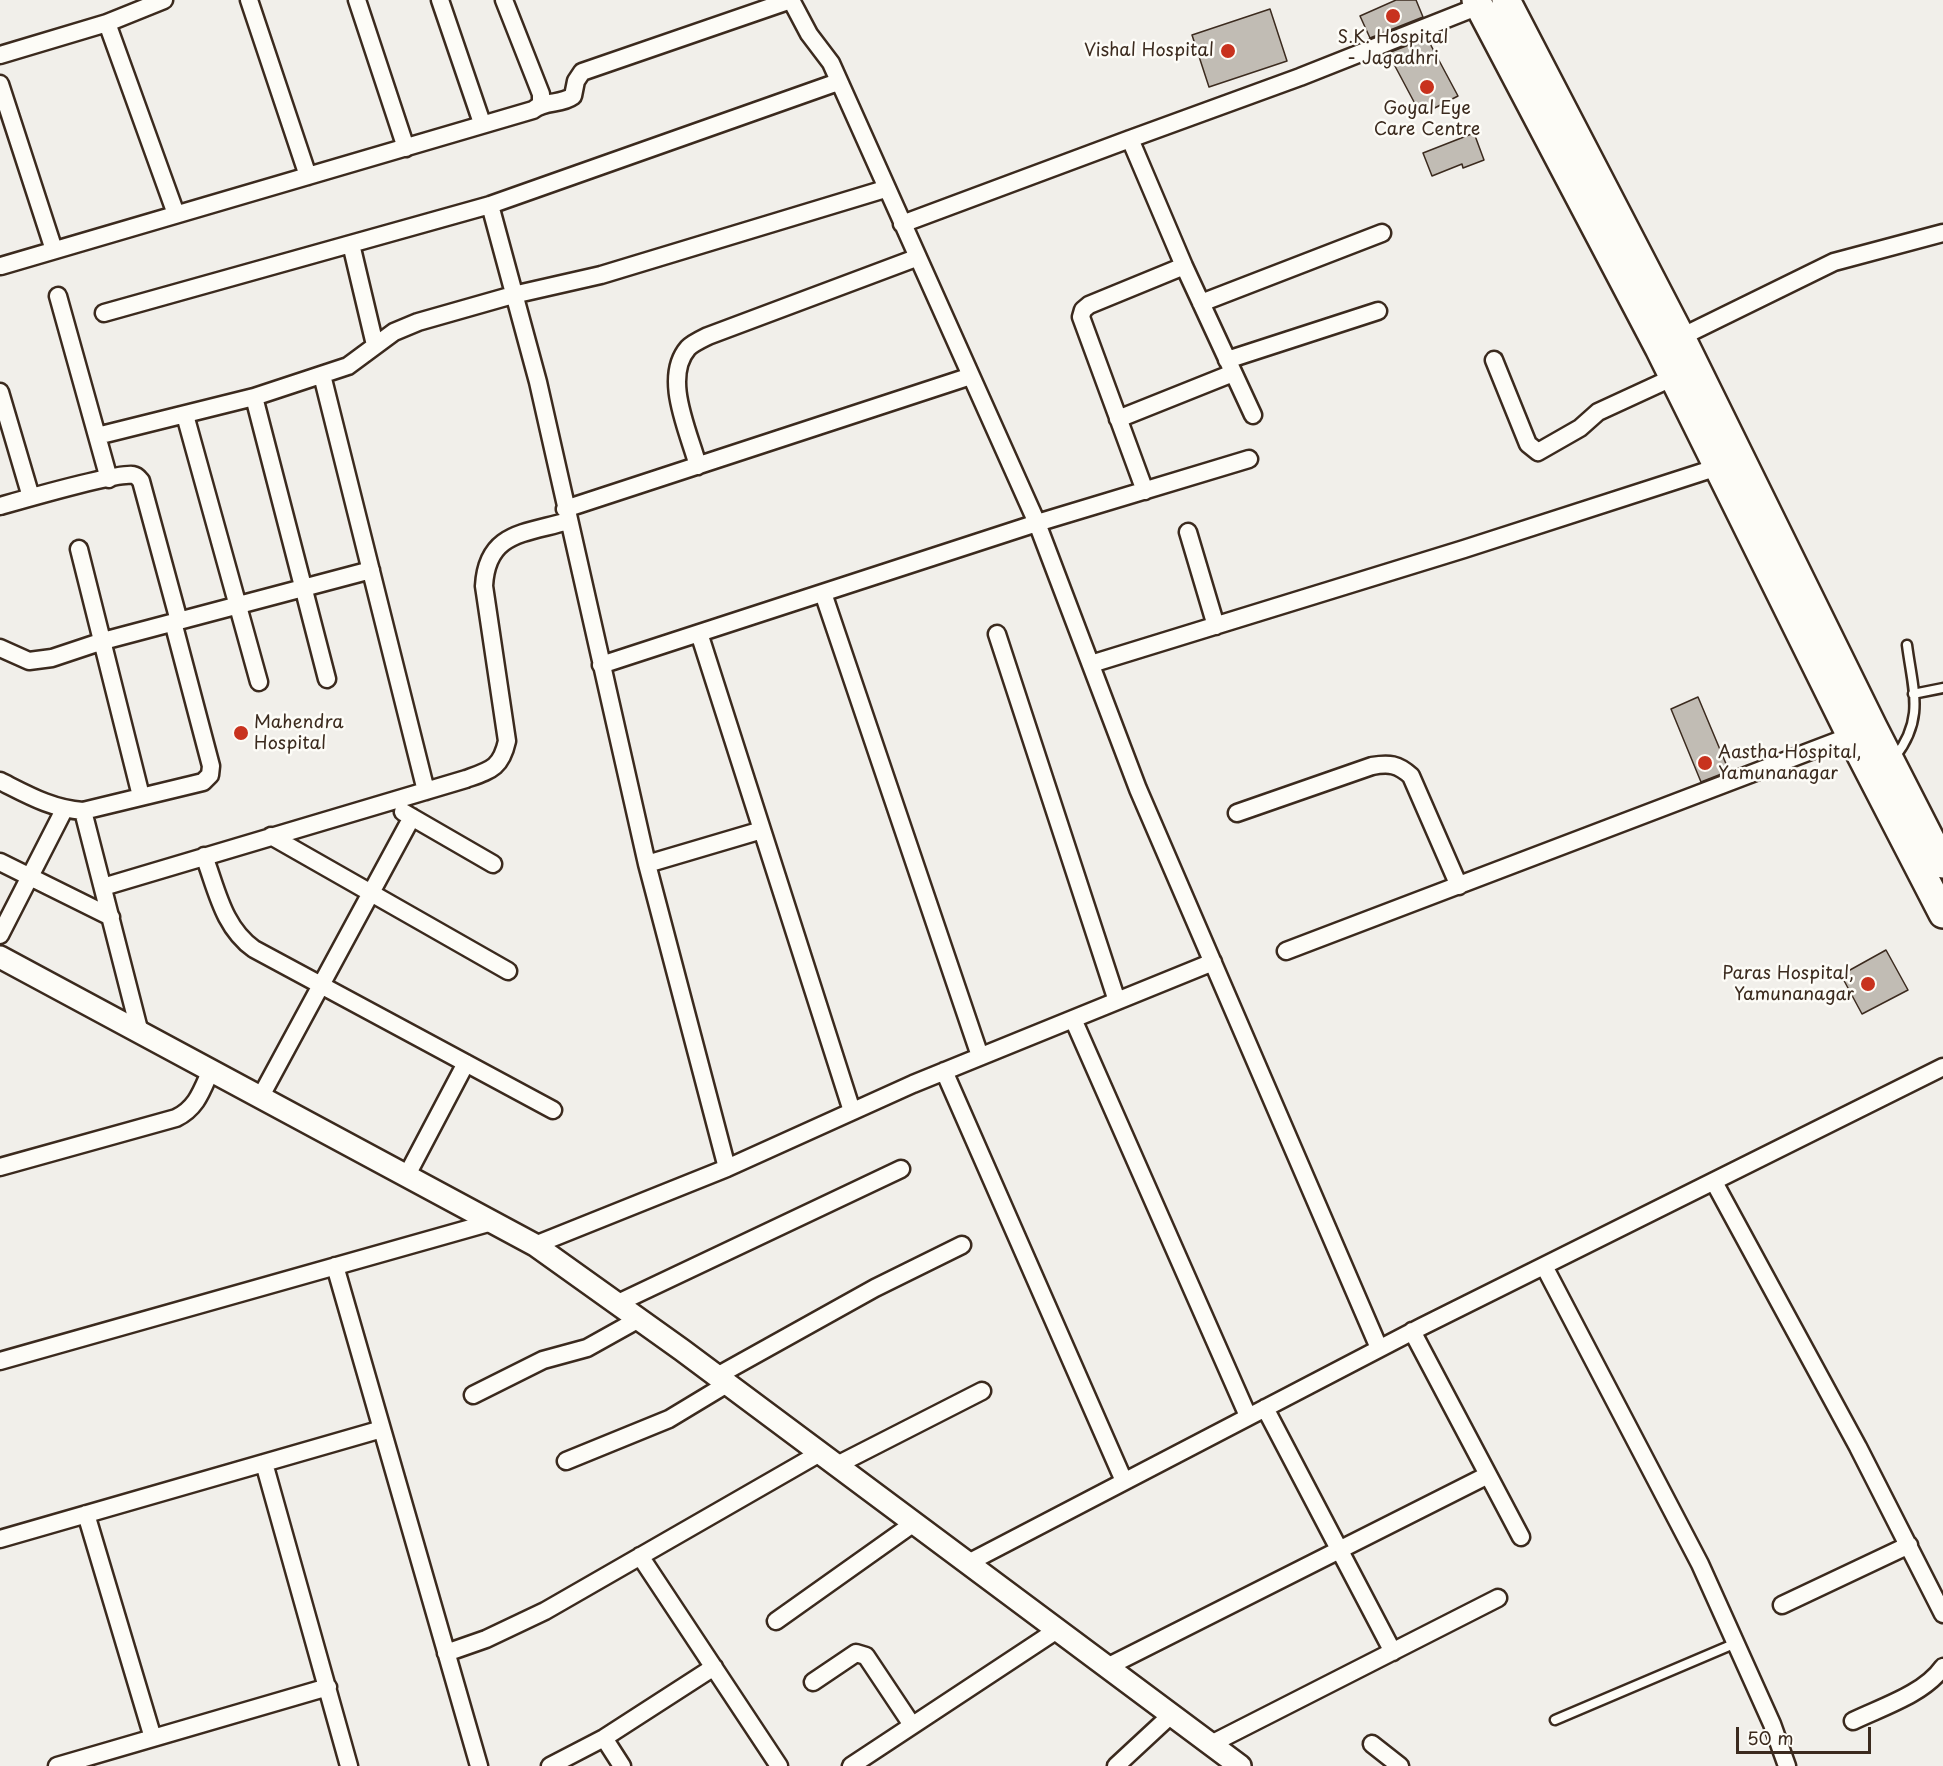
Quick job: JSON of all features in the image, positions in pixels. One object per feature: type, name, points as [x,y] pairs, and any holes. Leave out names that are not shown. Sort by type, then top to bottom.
[{"type":"main road","points":[[1506,0],[1670,342],[1862,731],[1943,914]]},
{"type":"main road","points":[[1478,3],[1670,342],[1674,377],[1718,467],[1862,731],[1891,762],[1940,850]]},
{"type":"street","points":[[0,55],[107,23],[164,0]]},
{"type":"street","points":[[249,0],[308,176]]},
{"type":"street","points":[[357,0],[405,148]]},
{"type":"street","points":[[440,0],[483,123]]},
{"type":"street","points":[[504,0],[541,94],[541,104]]},
{"type":"street","points":[[1,266],[533,110],[541,104],[569,100],[573,96],[576,81],[582,72],[790,0],[809,34],[831,63],[885,189],[1037,523],[1138,789],[1379,1348]]},
{"type":"street","points":[[902,224],[1300,77],[1478,3]]},
{"type":"street","points":[[107,23],[176,214]]},
{"type":"street","points":[[104,313],[490,205],[838,82]]},
{"type":"street","points":[[0,84],[54,250]]},
{"type":"street","points":[[1130,139],[1184,266],[1253,415]]},
{"type":"street","points":[[97,436],[254,397],[348,366],[394,332],[418,322],[513,295],[601,275],[885,189]]},
{"type":"street","points":[[490,205],[538,382],[647,864],[727,1168]]},
{"type":"street","points":[[1201,303],[1382,233]]},
{"type":"street","points":[[1670,342],[1834,262],[1943,233]]},
{"type":"street","points":[[351,244],[375,345]]},
{"type":"street","points":[[698,466],[676,381],[678,365],[689,347],[708,336],[916,258]]},
{"type":"street","points":[[1145,491],[1081,317],[1083,310],[1089,305],[1184,266]]},
{"type":"street","points":[[58,296],[109,479]]},
{"type":"street","points":[[1118,419],[1230,366],[1378,311]]},
{"type":"street","points":[[1494,360],[1528,444],[1532,450],[1538,452],[1580,428],[1598,412],[1674,377]]},
{"type":"street","points":[[322,375],[426,791]]},
{"type":"street","points":[[103,887],[493,769],[504,757],[507,741],[484,586],[485,567],[493,550],[508,538],[698,466],[971,376]]},
{"type":"street","points":[[0,392],[3,413],[32,497]]},
{"type":"street","points":[[254,397],[327,679]]},
{"type":"street","points":[[184,415],[259,682]]},
{"type":"street","points":[[601,665],[1037,523],[1250,459]]},
{"type":"street","points":[[1091,664],[1718,467]]},
{"type":"street","points":[[0,506],[131,475],[141,481],[211,766],[210,775],[203,782],[83,811],[64,810],[40,802],[0,781]]},
{"type":"street","points":[[1188,532],[1216,626]]},
{"type":"street","points":[[79,549],[141,796]]},
{"type":"street","points":[[0,648],[29,662],[52,658],[103,641],[371,570]]},
{"type":"street","points":[[823,593],[980,1056]]},
{"type":"street","points":[[699,633],[852,1111]]},
{"type":"street","points":[[997,634],[1117,1001]]},
{"type":"street","points":[[1286,951],[1862,731]]},
{"type":"street","points":[[1237,813],[1372,766],[1388,764],[1401,767],[1411,776],[1459,886]]},
{"type":"street","points":[[384,803],[493,864]]},
{"type":"street","points":[[0,935],[64,810]]},
{"type":"street","points":[[83,811],[140,1033]]},
{"type":"street","points":[[261,1096],[412,817]]},
{"type":"street","points":[[647,864],[762,830]]},
{"type":"street","points":[[271,836],[508,971]]},
{"type":"street","points":[[204,856],[230,924],[239,938],[553,1110]]},
{"type":"street","points":[[0,862],[111,917]]},
{"type":"street","points":[[0,957],[535,1245],[829,1459],[1240,1766]]},
{"type":"street","points":[[535,1245],[727,1168],[944,1071],[1213,962]]},
{"type":"street","points":[[1073,1019],[1248,1416]]},
{"type":"street","points":[[407,1175],[466,1063]]},
{"type":"street","points":[[0,1167],[176,1118],[195,1104],[211,1070]]},
{"type":"street","points":[[944,1071],[1124,1481]]},
{"type":"street","points":[[968,1563],[1412,1331],[1942,1072]]},
{"type":"street","points":[[616,1304],[901,1169]]},
{"type":"street","points":[[1714,1182],[1909,1545],[1943,1614]]},
{"type":"street","points":[[0,1361],[492,1222]]},
{"type":"street","points":[[566,1461],[669,1419],[722,1380],[875,1288],[962,1245]]},
{"type":"street","points":[[335,1266],[479,1766]]},
{"type":"street","points":[[1544,1266],[1663,1498],[1700,1564],[1736,1643],[1787,1766]]},
{"type":"street","points":[[473,1395],[543,1360],[587,1348],[639,1320]]},
{"type":"street","points":[[1412,1331],[1521,1537]]},
{"type":"street","points":[[446,1653],[486,1639],[545,1611],[640,1556],[829,1459],[982,1391]]},
{"type":"street","points":[[1265,1408],[1393,1652]]},
{"type":"street","points":[[0,1539],[382,1429]]},
{"type":"street","points":[[264,1463],[349,1766]]},
{"type":"street","points":[[1107,1667],[1488,1474]]},
{"type":"street","points":[[86,1514],[153,1738]]},
{"type":"street","points":[[776,1621],[914,1522]]},
{"type":"street","points":[[1782,1605],[1909,1545]]},
{"type":"street","points":[[640,1556],[779,1766]]},
{"type":"street","points":[[1211,1744],[1498,1598]]},
{"type":"street","points":[[851,1766],[1057,1630]]},
{"type":"street","points":[[813,1682],[856,1653],[861,1653],[866,1656],[912,1725]]},
{"type":"street","points":[[1853,1721],[1920,1688],[1937,1676],[1943,1667]]},
{"type":"street","points":[[550,1766],[604,1738],[714,1668]]},
{"type":"street","points":[[57,1766],[328,1687]]},
{"type":"street","points":[[1116,1766],[1171,1715]]},
{"type":"street","points":[[604,1738],[622,1766]]},
{"type":"street","points":[[1372,1744],[1400,1766]]},
{"type":"lane","points":[[1891,762],[1908,740],[1913,726],[1913,694],[1907,645]]},
{"type":"lane","points":[[1913,694],[1943,688]]},
{"type":"lane","points":[[1555,1720],[1736,1643]]},
{"type":"building","points":[[1396,0],[1416,0],[1423,17],[1370,38],[1360,16]]},
{"type":"building","points":[[1270,9],[1287,61],[1209,87],[1192,35]]},
{"type":"building","points":[[1427,38],[1458,96],[1421,115],[1388,53]]},
{"type":"building","points":[[1474,133],[1484,160],[1463,168],[1462,164],[1432,176],[1423,153]]},
{"type":"building","points":[[1698,697],[1729,771],[1701,782],[1671,709]]},
{"type":"building","points":[[1886,950],[1908,990],[1862,1014],[1841,975]]},
{"type":"place","name":"S.K. Hospital - Jagadhri","points":[[1393,16]]},
{"type":"place","name":"Vishal Hospital","points":[[1228,51]]},
{"type":"place","name":"Goyal Eye Care Centre","points":[[1427,87]]},
{"type":"place","name":"Mahendra Hospital","points":[[241,733]]},
{"type":"place","name":"Aastha Hospital, Yamunanagar","points":[[1705,763]]},
{"type":"place","name":"Paras Hospital, Yamunanagar","points":[[1868,984]]}]
